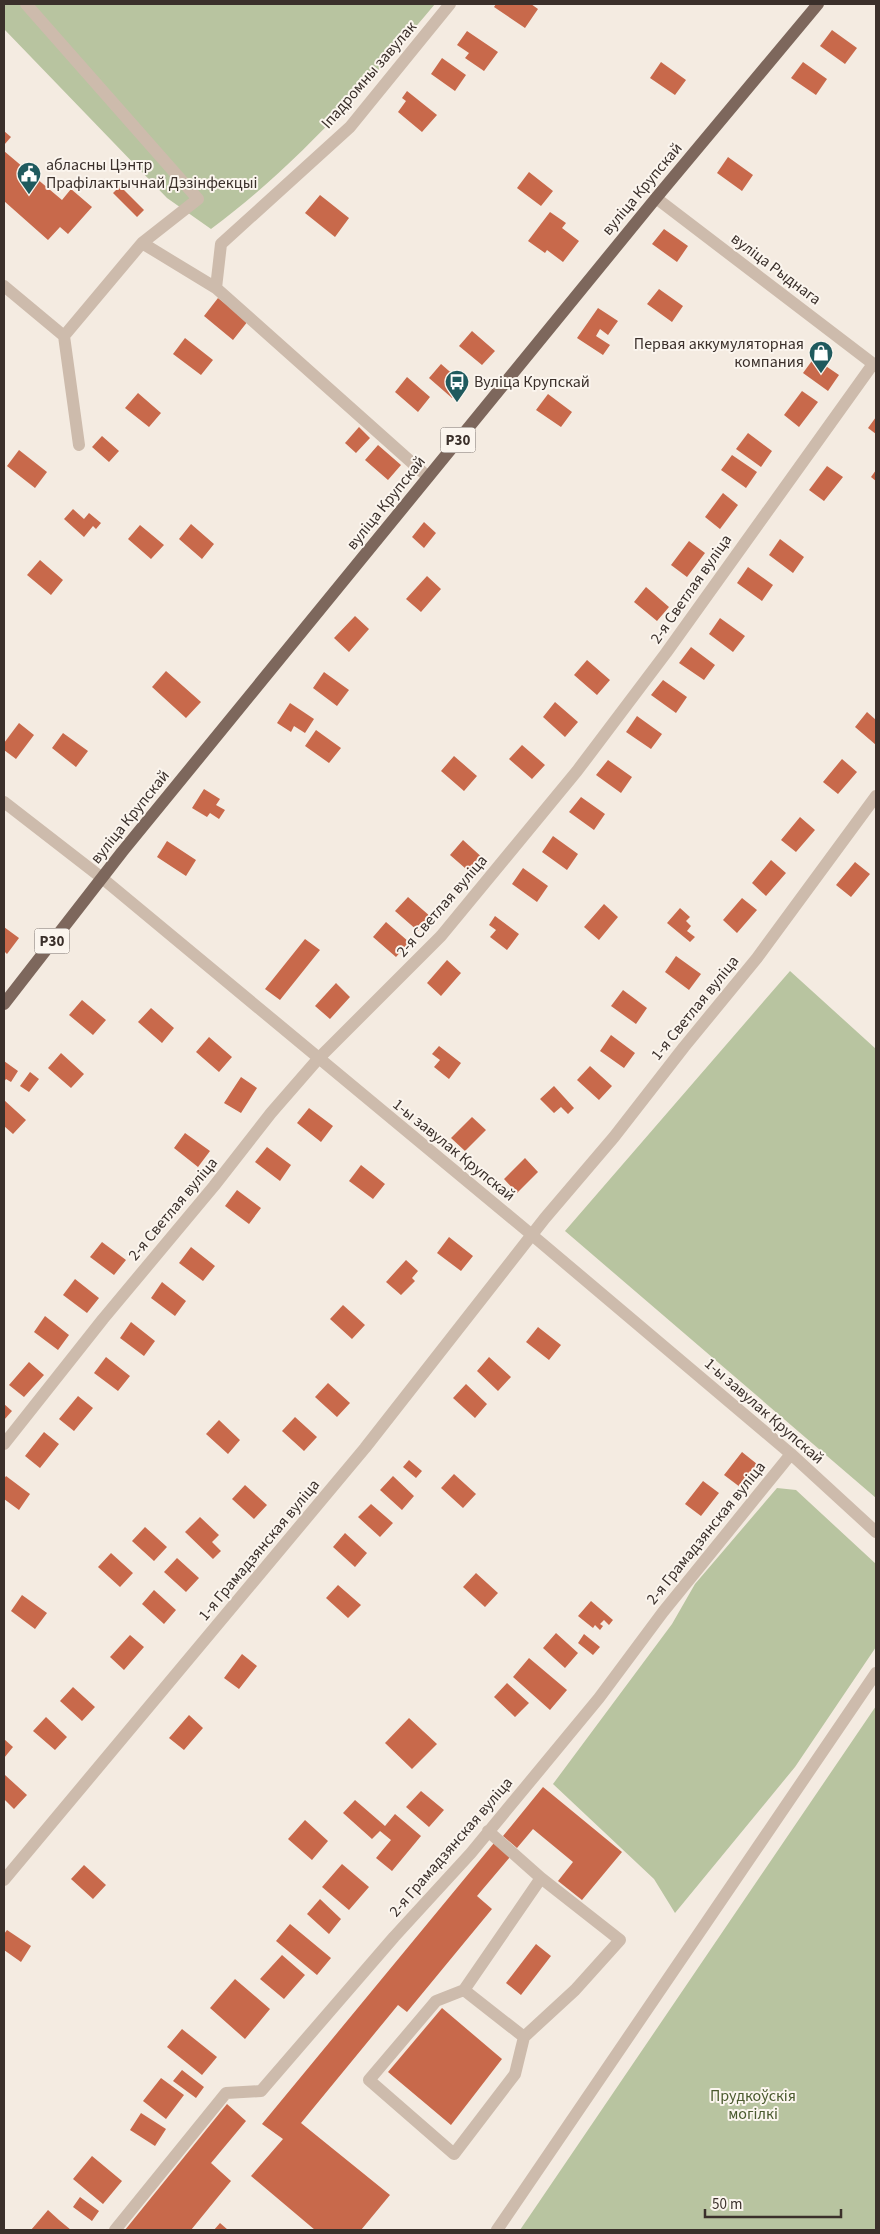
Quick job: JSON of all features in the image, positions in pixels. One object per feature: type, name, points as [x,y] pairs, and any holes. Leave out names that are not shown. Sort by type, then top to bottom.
[{"type":"main road","name":"вуліца Крупскай","points":[[4,1004],[102,878],[428,477],[656,198],[818,4]]},
{"type":"street","points":[[26,4],[198,199],[142,243],[64,336]]},
{"type":"street","name":"Іпадромны завулак","points":[[216,288],[220,244],[350,127],[450,4]]},
{"type":"street","name":"вуліца Рыднага","points":[[656,198],[875,365]]},
{"type":"street","points":[[142,243],[216,288],[428,477]]},
{"type":"street","points":[[4,286],[64,336],[79,445]]},
{"type":"street","name":"2-я Светлая вуліца","points":[[4,1444],[103,1319],[318,1059],[441,936],[577,771],[666,653],[875,365]]},
{"type":"street","name":"1-я Светлая вуліца","points":[[532,1235],[614,1138],[756,958],[876,796]]},
{"type":"street","name":"1-ы завулак Крупскай","points":[[4,802],[102,878],[532,1235],[791,1454],[876,1532]]},
{"type":"street","name":"1-я Грамадзянская вуліца","points":[[4,1880],[365,1448],[532,1235]]},
{"type":"street","name":"2-я Грамадзянская вуліца","points":[[116,2230],[226,2093],[261,2090],[488,1831],[599,1698],[663,1612],[791,1454]]},
{"type":"street","points":[[497,2230],[876,1673]]},
{"type":"street","points":[[488,1831],[542,1878],[620,1940],[575,1990],[524,2037],[515,2074],[454,2154],[369,2080],[436,2001],[464,1990],[542,1878]]},
{"type":"street","points":[[464,1990],[524,2037]]},
{"type":"green space","points":[[4,4],[435,4],[383,65],[329,123],[273,178],[211,229],[167,198],[4,29]]},
{"type":"green space","points":[[790,971],[876,1049],[876,1498],[565,1231]]},
{"type":"green space","points":[[777,1488],[796,1490],[876,1564],[876,1647],[795,1767],[675,1913],[654,1879],[553,1784],[672,1624],[695,1584]]},
{"type":"green space","name":"Прудкоўскія могілкі","points":[[876,1706],[876,2230],[520,2230]]},
{"type":"building","points":[[496,4],[531,4],[538,9],[525,28],[494,7]]},
{"type":"building","points":[[832,30],[857,48],[845,64],[820,46]]},
{"type":"building","points":[[467,31],[498,52],[484,71],[465,58],[469,53],[457,45]]},
{"type":"building","points":[[442,58],[466,75],[455,91],[431,74]]},
{"type":"building","points":[[661,62],[686,80],[675,95],[650,78]]},
{"type":"building","points":[[803,62],[827,79],[816,95],[791,78]]},
{"type":"building","points":[[407,91],[437,115],[422,132],[398,112],[406,101],[402,98]]},
{"type":"building","name":"абласны Цэнтр Прафілактычнай Дэзінфекцыі","points":[[4,131],[11,137],[4,145]]},
{"type":"building","name":"абласны Цэнтр Прафілактычнай Дэзінфекцыі","points":[[4,151],[62,200],[71,189],[92,207],[68,234],[60,227],[48,240],[4,201]]},
{"type":"building","points":[[728,157],[753,175],[742,191],[717,173]]},
{"type":"building","points":[[529,172],[553,191],[541,206],[517,188]]},
{"type":"building","points":[[120,186],[144,210],[137,217],[113,193]]},
{"type":"building","points":[[320,195],[349,218],[335,237],[305,213]]},
{"type":"building","points":[[550,212],[566,223],[562,228],[579,241],[563,262],[547,250],[545,253],[528,241]]},
{"type":"building","points":[[664,229],[688,246],[677,262],[652,244]]},
{"type":"building","points":[[659,289],[683,306],[672,322],[647,304]]},
{"type":"building","points":[[218,298],[248,321],[233,340],[204,316]]},
{"type":"building","points":[[598,308],[618,321],[608,335],[600,329],[596,336],[610,345],[603,355],[577,338]]},
{"type":"building","points":[[472,331],[495,351],[482,365],[459,346]]},
{"type":"building","points":[[185,338],[213,360],[201,375],[173,354]]},
{"type":"building","name":"Первая аккумуляторная компания","points":[[814,358],[839,375],[828,391],[803,373]]},
{"type":"building","points":[[441,364],[464,384],[452,398],[429,378]]},
{"type":"building","points":[[407,377],[430,397],[418,412],[395,392]]},
{"type":"building","points":[[802,391],[818,402],[799,427],[784,415]]},
{"type":"building","points":[[138,393],[161,413],[149,427],[125,408]]},
{"type":"building","points":[[548,394],[572,412],[561,427],[536,410]]},
{"type":"building","points":[[876,417],[876,434],[868,428]]},
{"type":"building","points":[[359,427],[370,438],[356,453],[345,443]]},
{"type":"building","points":[[748,433],[772,451],[761,467],[736,449]]},
{"type":"building","points":[[102,436],[119,451],[109,462],[92,447]]},
{"type":"building","points":[[378,445],[401,465],[388,480],[365,460]]},
{"type":"building","points":[[19,450],[47,472],[35,488],[7,466]]},
{"type":"building","points":[[732,455],[757,472],[746,488],[721,470]]},
{"type":"building","points":[[827,466],[843,477],[824,501],[809,490]]},
{"type":"building","points":[[876,470],[876,481],[871,477]]},
{"type":"building","points":[[723,493],[738,505],[720,529],[705,517]]},
{"type":"building","points":[[73,509],[84,519],[89,513],[101,523],[96,529],[93,526],[84,537],[64,519]]},
{"type":"building","points":[[424,522],[436,533],[424,548],[412,537]]},
{"type":"building","points":[[191,524],[214,544],[202,559],[179,539]]},
{"type":"building","points":[[140,525],[164,545],[151,559],[128,539]]},
{"type":"building","points":[[780,539],[804,557],[793,573],[769,555]]},
{"type":"building","points":[[689,541],[705,553],[687,577],[671,565]]},
{"type":"building","points":[[40,560],[63,580],[51,595],[27,575]]},
{"type":"building","points":[[748,567],[773,585],[762,601],[737,583]]},
{"type":"building","points":[[427,576],[441,589],[421,612],[406,599]]},
{"type":"building","points":[[646,587],[669,607],[657,621],[634,602]]},
{"type":"building","points":[[355,616],[369,629],[349,652],[334,638]]},
{"type":"building","points":[[720,618],[745,636],[733,652],[709,634]]},
{"type":"building","points":[[691,647],[715,665],[704,680],[679,663]]},
{"type":"building","points":[[587,660],[610,680],[597,695],[574,675]]},
{"type":"building","points":[[166,671],[201,702],[186,718],[152,687]]},
{"type":"building","points":[[324,672],[349,690],[337,706],[313,688]]},
{"type":"building","points":[[663,680],[687,697],[676,713],[651,695]]},
{"type":"building","points":[[555,702],[578,722],[565,737],[543,717]]},
{"type":"building","points":[[290,703],[314,719],[305,733],[294,726],[291,732],[277,723]]},
{"type":"building","points":[[867,712],[876,720],[876,745],[855,727]]},
{"type":"building","points":[[637,716],[662,734],[651,749],[626,732]]},
{"type":"building","points":[[19,723],[34,735],[16,759],[4,750],[4,743]]},
{"type":"building","points":[[316,730],[341,748],[329,763],[305,746]]},
{"type":"building","points":[[63,733],[88,751],[76,767],[52,748]]},
{"type":"building","points":[[522,745],[545,765],[532,779],[509,759]]},
{"type":"building","points":[[454,756],[477,776],[464,791],[441,771]]},
{"type":"building","points":[[842,759],[857,772],[838,794],[823,782]]},
{"type":"building","points":[[608,760],[632,777],[621,793],[596,775]]},
{"type":"building","points":[[204,789],[220,799],[216,805],[225,810],[219,819],[210,813],[207,817],[192,808]]},
{"type":"building","points":[[581,797],[605,814],[594,830],[569,812]]},
{"type":"building","points":[[800,817],[815,830],[796,852],[781,840]]},
{"type":"building","points":[[553,836],[578,854],[567,870],[542,852]]},
{"type":"building","points":[[463,840],[485,860],[473,875],[450,855]]},
{"type":"building","points":[[167,841],[196,860],[186,876],[157,857]]},
{"type":"building","points":[[771,860],[786,873],[766,896],[752,883]]},
{"type":"building","points":[[855,862],[870,874],[851,897],[836,885]]},
{"type":"building","points":[[523,868],[548,886],[537,902],[512,884]]},
{"type":"building","points":[[408,897],[431,917],[418,931],[395,911]]},
{"type":"building","points":[[742,898],[757,910],[737,933],[723,920]]},
{"type":"building","points":[[604,904],[618,917],[599,940],[584,927]]},
{"type":"building","points":[[680,908],[690,917],[686,921],[691,926],[687,931],[695,937],[690,942],[667,923]]},
{"type":"building","points":[[495,916],[519,934],[507,950],[490,937],[496,930],[489,925]]},
{"type":"building","points":[[386,922],[409,942],[396,957],[373,937]]},
{"type":"building","points":[[4,927],[19,938],[7,954],[4,951]]},
{"type":"building","points":[[305,939],[320,950],[280,1000],[265,989]]},
{"type":"building","points":[[676,956],[701,974],[689,990],[665,972]]},
{"type":"building","points":[[447,960],[461,973],[441,996],[427,983]]},
{"type":"building","points":[[336,983],[350,997],[330,1019],[315,1006]]},
{"type":"building","points":[[623,990],[647,1008],[636,1024],[611,1006]]},
{"type":"building","points":[[82,1000],[106,1020],[93,1035],[69,1015]]},
{"type":"building","points":[[151,1008],[174,1028],[162,1043],[138,1022]]},
{"type":"building","points":[[611,1035],[635,1053],[624,1068],[600,1051]]},
{"type":"building","points":[[209,1037],[232,1057],[219,1072],[196,1052]]},
{"type":"building","points":[[439,1046],[461,1063],[449,1079],[434,1067],[440,1060],[432,1054]]},
{"type":"building","points":[[61,1053],[84,1074],[71,1088],[48,1068]]},
{"type":"building","points":[[4,1061],[18,1071],[11,1082],[6,1079],[4,1082]]},
{"type":"building","points":[[590,1066],[612,1086],[599,1100],[577,1080]]},
{"type":"building","points":[[30,1072],[39,1079],[29,1092],[20,1086]]},
{"type":"building","points":[[241,1077],[257,1088],[241,1113],[224,1103]]},
{"type":"building","points":[[554,1086],[574,1108],[568,1114],[561,1107],[554,1113],[540,1099]]},
{"type":"building","points":[[4,1100],[26,1120],[13,1134],[4,1126]]},
{"type":"building","points":[[309,1108],[333,1126],[321,1142],[297,1123]]},
{"type":"building","points":[[472,1117],[486,1130],[465,1151],[451,1138]]},
{"type":"building","points":[[185,1133],[210,1151],[198,1167],[174,1148]]},
{"type":"building","points":[[267,1147],[291,1165],[280,1181],[255,1162]]},
{"type":"building","points":[[525,1158],[538,1172],[517,1193],[504,1179]]},
{"type":"building","points":[[361,1165],[385,1184],[373,1199],[349,1181]]},
{"type":"building","points":[[237,1190],[261,1208],[249,1224],[225,1206]]},
{"type":"building","points":[[449,1237],[473,1256],[461,1271],[437,1253]]},
{"type":"building","points":[[102,1242],[126,1260],[114,1275],[90,1257]]},
{"type":"building","points":[[191,1247],[215,1266],[203,1281],[179,1263]]},
{"type":"building","points":[[406,1260],[418,1271],[412,1278],[415,1281],[401,1295],[386,1282]]},
{"type":"building","points":[[75,1279],[99,1298],[87,1313],[63,1295]]},
{"type":"building","points":[[162,1282],[186,1301],[175,1316],[151,1298]]},
{"type":"building","points":[[343,1305],[365,1325],[352,1339],[330,1319]]},
{"type":"building","points":[[45,1316],[69,1335],[58,1350],[34,1332]]},
{"type":"building","points":[[131,1322],[155,1341],[144,1356],[120,1338]]},
{"type":"building","points":[[538,1327],[561,1345],[549,1360],[526,1342]]},
{"type":"building","points":[[106,1357],[130,1376],[118,1391],[94,1373]]},
{"type":"building","points":[[489,1357],[511,1377],[498,1391],[477,1371]]},
{"type":"building","points":[[29,1362],[44,1375],[24,1397],[9,1385]]},
{"type":"building","points":[[328,1383],[350,1403],[337,1417],[315,1397]]},
{"type":"building","points":[[466,1384],[487,1404],[475,1418],[453,1398]]},
{"type":"building","points":[[78,1396],[93,1408],[74,1431],[59,1419]]},
{"type":"building","points":[[4,1404],[12,1411],[4,1420]]},
{"type":"building","points":[[295,1417],[317,1437],[304,1451],[282,1431]]},
{"type":"building","points":[[219,1420],[240,1440],[228,1454],[206,1434]]},
{"type":"building","points":[[44,1432],[59,1444],[40,1468],[25,1456]]},
{"type":"building","points":[[742,1452],[757,1464],[740,1487],[724,1475]]},
{"type":"building","points":[[409,1460],[422,1471],[416,1478],[403,1467]]},
{"type":"building","points":[[454,1474],[476,1494],[463,1508],[441,1488]]},
{"type":"building","points":[[6,1476],[30,1494],[19,1510],[4,1499],[4,1479]]},
{"type":"building","points":[[393,1476],[414,1496],[402,1510],[380,1490]]},
{"type":"building","points":[[703,1481],[719,1493],[701,1516],[685,1504]]},
{"type":"building","points":[[245,1485],[267,1505],[254,1519],[232,1499]]},
{"type":"building","points":[[371,1504],[393,1523],[380,1537],[358,1517]]},
{"type":"building","points":[[200,1517],[219,1535],[212,1542],[221,1551],[213,1559],[185,1532]]},
{"type":"building","points":[[145,1527],[167,1547],[154,1561],[132,1541]]},
{"type":"building","points":[[345,1533],[367,1553],[355,1567],[333,1547]]},
{"type":"building","points":[[111,1553],[133,1573],[120,1587],[98,1567]]},
{"type":"building","points":[[177,1558],[199,1578],[186,1592],[164,1572]]},
{"type":"building","points":[[476,1573],[498,1593],[485,1607],[463,1587]]},
{"type":"building","points":[[338,1585],[361,1605],[348,1618],[326,1598]]},
{"type":"building","points":[[154,1590],[176,1610],[164,1624],[142,1604]]},
{"type":"building","points":[[22,1595],[47,1613],[35,1629],[11,1611]]},
{"type":"building","points":[[591,1601],[613,1620],[609,1625],[604,1620],[600,1624],[603,1626],[600,1630],[595,1625],[593,1628],[578,1616]]},
{"type":"building","points":[[556,1633],[578,1653],[565,1668],[543,1648]]},
{"type":"building","points":[[584,1634],[600,1647],[593,1655],[578,1643]]},
{"type":"building","points":[[130,1635],[144,1647],[124,1670],[110,1657]]},
{"type":"building","points":[[242,1654],[257,1666],[239,1689],[224,1678]]},
{"type":"building","points":[[529,1658],[567,1690],[550,1710],[513,1677]]},
{"type":"building","points":[[507,1683],[529,1703],[515,1717],[494,1697]]},
{"type":"building","points":[[73,1687],[95,1707],[82,1721],[60,1701]]},
{"type":"building","points":[[189,1715],[203,1728],[184,1750],[169,1738]]},
{"type":"building","points":[[46,1717],[67,1737],[55,1750],[33,1731]]},
{"type":"building","points":[[409,1718],[437,1744],[412,1769],[385,1743]]},
{"type":"building","points":[[4,1739],[13,1747],[4,1758]]},
{"type":"building","points":[[5,1775],[27,1795],[14,1809],[4,1799]]},
{"type":"building","points":[[543,1787],[622,1852],[582,1900],[558,1881],[573,1862],[533,1829],[517,1848],[503,1836]]},
{"type":"building","points":[[421,1791],[444,1810],[429,1827],[406,1807]]},
{"type":"building","points":[[355,1800],[385,1826],[395,1814],[421,1836],[392,1871],[376,1858],[391,1840],[380,1831],[372,1839],[343,1813]]},
{"type":"building","points":[[305,1820],[328,1841],[312,1860],[288,1839]]},
{"type":"building","points":[[494,1843],[510,1857],[477,1896],[492,1909],[407,2012],[398,2005],[301,2123],[390,2195],[361,2230],[315,2230],[251,2176],[283,2139],[262,2124]]},
{"type":"building","points":[[342,1864],[369,1887],[349,1910],[322,1887]]},
{"type":"building","points":[[84,1865],[106,1885],[93,1899],[71,1879]]},
{"type":"building","points":[[320,1899],[341,1919],[329,1934],[307,1914]]},
{"type":"building","points":[[290,1924],[331,1958],[317,1975],[276,1941]]},
{"type":"building","points":[[7,1930],[31,1946],[21,1962],[4,1950],[4,1934]]},
{"type":"building","points":[[536,1944],[551,1956],[521,1995],[506,1983]]},
{"type":"building","points":[[282,1955],[305,1975],[284,1999],[260,1979]]},
{"type":"building","points":[[235,1979],[270,2009],[245,2039],[210,2008]]},
{"type":"building","points":[[442,2008],[502,2059],[451,2125],[388,2072]]},
{"type":"building","points":[[182,2029],[217,2057],[202,2075],[167,2047]]},
{"type":"building","points":[[182,2070],[204,2087],[196,2098],[173,2081]]},
{"type":"building","points":[[161,2078],[184,2095],[166,2119],[143,2101]]},
{"type":"building","points":[[227,2104],[246,2121],[211,2163],[231,2181],[191,2230],[125,2230]]},
{"type":"building","points":[[141,2113],[166,2129],[155,2146],[130,2130]]},
{"type":"building","points":[[92,2156],[122,2181],[103,2204],[73,2179]]},
{"type":"building","points":[[80,2197],[99,2211],[92,2221],[73,2207]]},
{"type":"building","points":[[48,2210],[59,2220],[71,2230],[31,2230]]},
{"type":"building","points":[[220,2223],[228,2230],[214,2230]]},
{"type":"place","name":"абласны Цэнтр Прафілактычнай Дэзінфекцыі","points":[[29,195]]},
{"type":"place","name":"Первая аккумуляторная компания","points":[[821,374]]},
{"type":"place","name":"Вуліца Крупскай","points":[[457,403]]}]
